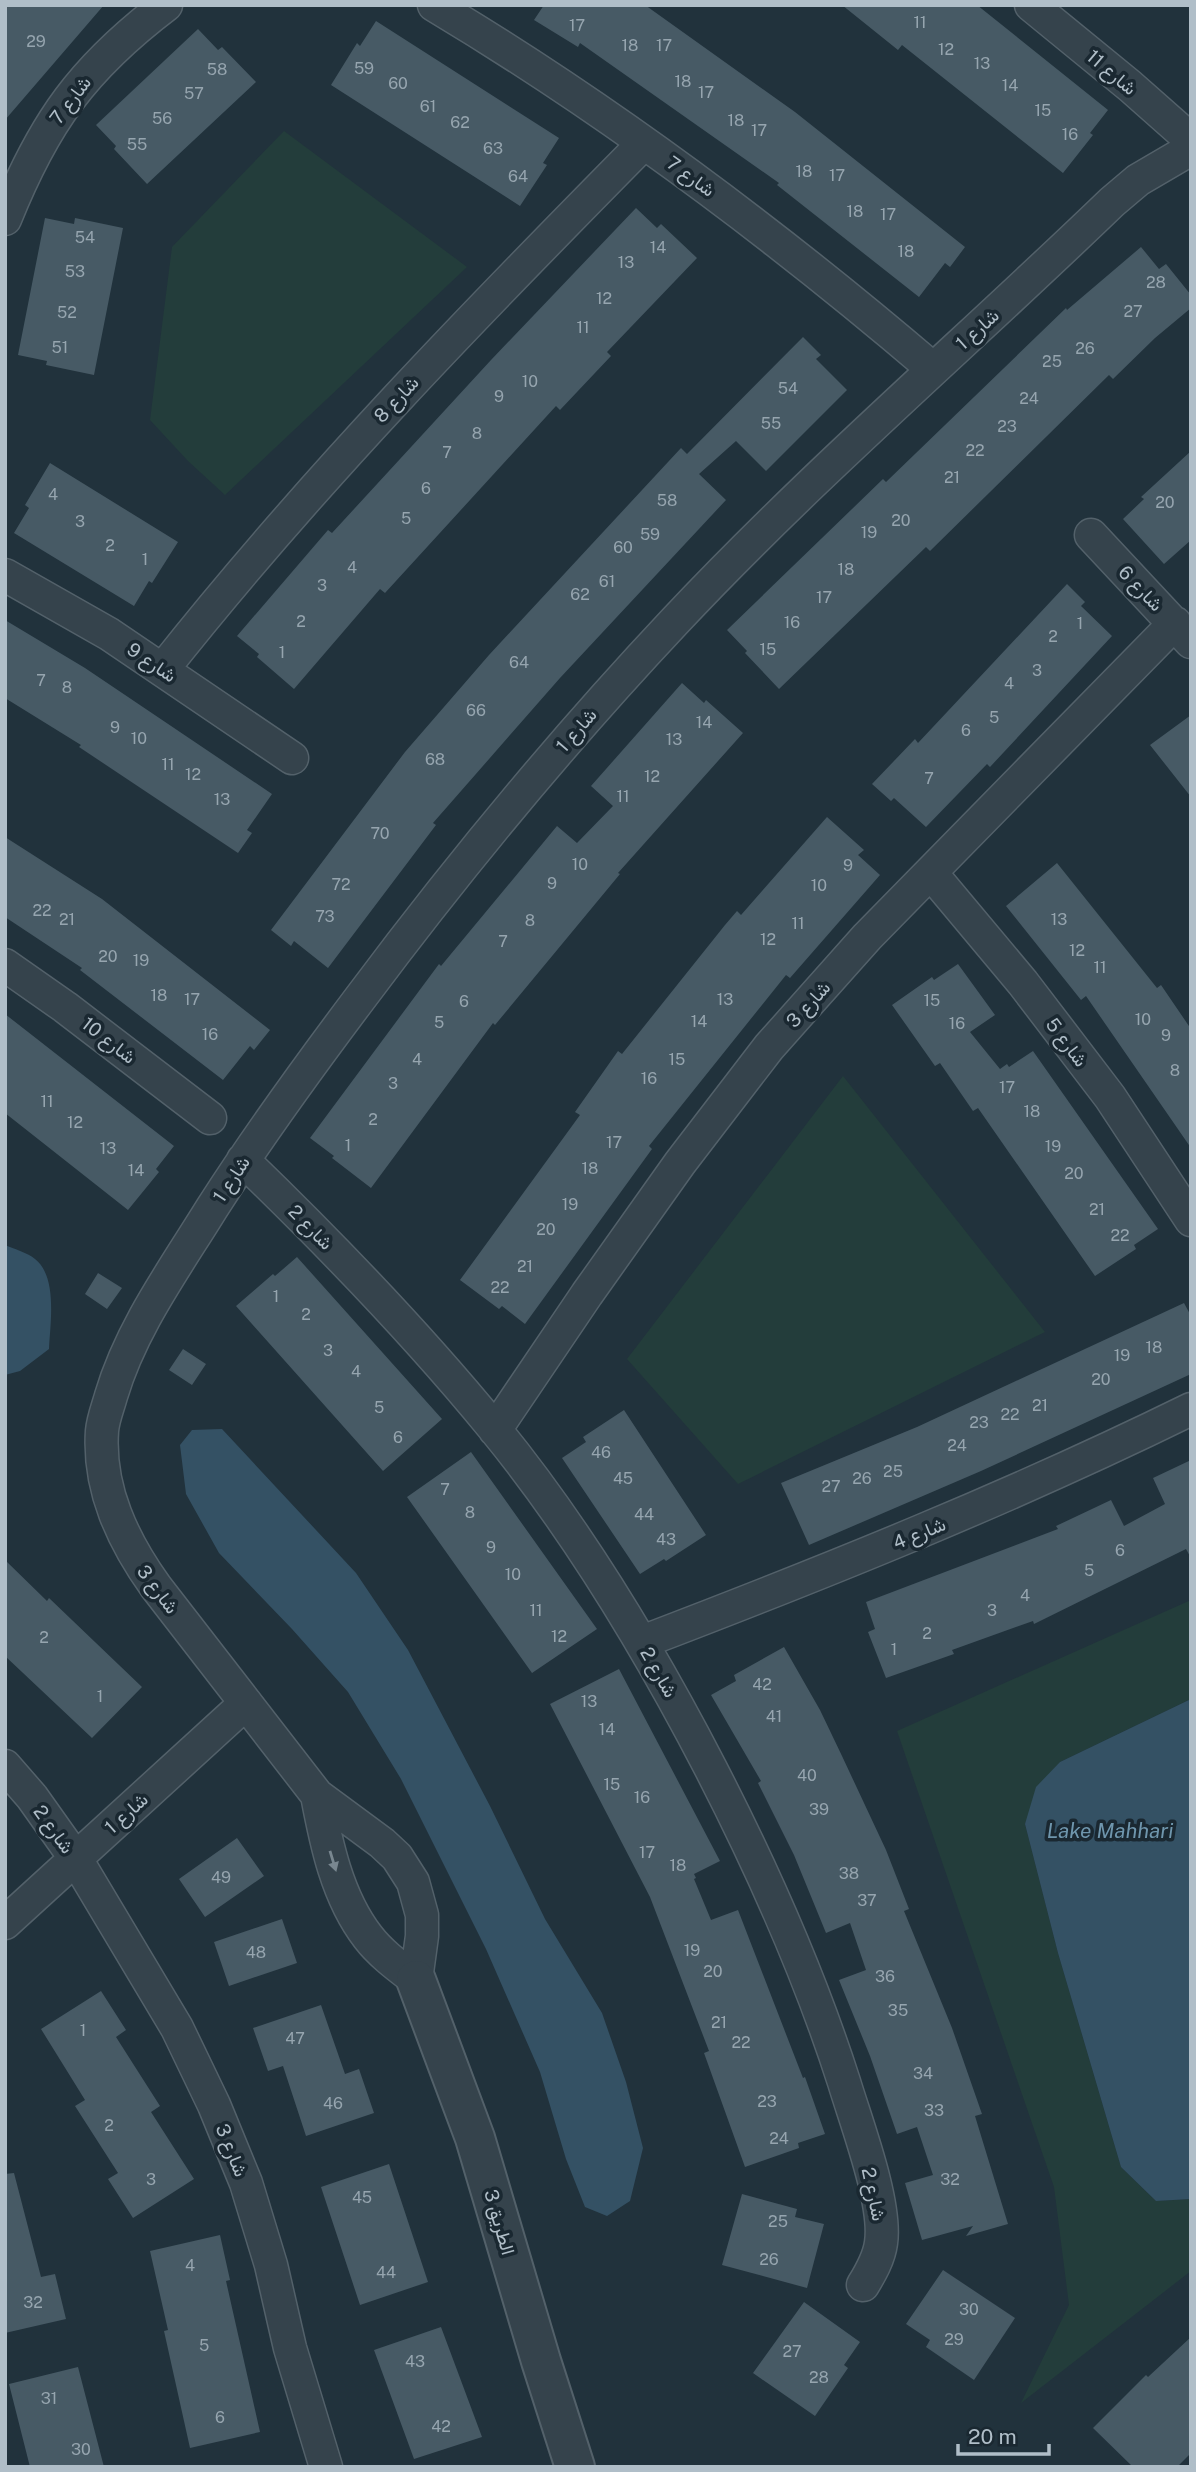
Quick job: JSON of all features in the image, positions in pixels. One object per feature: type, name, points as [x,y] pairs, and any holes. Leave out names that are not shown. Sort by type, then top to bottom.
[{"type":"street","name":"شارع 7","points":[[5,219],[24,171],[52,121],[87,75],[127,35],[166,5]]},
{"type":"street","name":"شارع 7","points":[[434,5],[518,55],[730,204],[821,275],[933,369]]},
{"type":"street","name":"شارع 11","points":[[1031,5],[1191,140]]},
{"type":"street","name":"شارع 8","points":[[163,669],[383,411],[644,143]]},
{"type":"street","name":"شارع 1","points":[[102,1427],[130,1347],[243,1160],[417,922],[500,818],[677,618],[933,369],[1112,202],[1138,180],[1191,149]]},
{"type":"street","name":"شارع 6","points":[[1091,535],[1183,632]]},
{"type":"street","name":"شارع 9","points":[[5,575],[109,634],[292,758]]},
{"type":"street","name":"شارع 3","points":[[495,1430],[680,1164],[769,1047],[867,937],[1183,632]]},
{"type":"street","name":"شارع 5","points":[[931,873],[1023,983],[1110,1097],[1191,1220]]},
{"type":"street","name":"شارع 10","points":[[5,965],[65,1007],[210,1118]]},
{"type":"street","name":"شارع 2","points":[[243,1160],[317,1232],[427,1348],[495,1430],[595,1568],[683,1714],[751,1849],[794,1947],[833,2050],[881,2209],[883,2226],[877,2258],[863,2285]]},
{"type":"street","name":"شارع 4","points":[[642,1642],[965,1514],[1191,1409]]},
{"type":"street","name":"شارع 3","points":[[102,1427],[103,1462],[109,1496],[120,1529],[142,1568],[317,1795]]},
{"type":"street","name":"شارع 1","points":[[5,1923],[246,1703]]},
{"type":"street","name":"شارع 2","points":[[5,1766],[32,1797],[76,1859]]},
{"type":"street","name":"3 الطريق","points":[[317,1795],[382,1843],[397,1857],[413,1882],[422,1914],[416,1980],[475,2138],[575,2467]]},
{"type":"street","points":[[317,1795],[324,1833],[351,1909],[374,1944],[388,1959],[416,1980]]},
{"type":"street","name":"شارع 3","points":[[76,1859],[177,2028],[214,2105],[246,2183],[271,2265],[290,2348],[326,2467]]},
{"type":"green space","points":[[284,131],[467,267],[225,495],[188,461],[150,420],[172,247]]},
{"type":"green space","points":[[843,1076],[1045,1332],[738,1484],[627,1359]]},
{"type":"green space","points":[[1191,1600],[1191,1699],[1060,1762],[1025,1824],[1058,1953],[1121,2167],[1156,2201],[1191,2199],[1191,2271],[1021,2403],[1069,2305],[1054,2187],[897,1731]]},
{"type":"water","points":[[5,1245],[32,1257],[42,1267],[50,1289],[51,1314],[49,1349],[20,1371],[5,1375]]},
{"type":"water","points":[[222,1429],[356,1573],[408,1650],[490,1806],[545,1919],[602,2013],[626,2082],[643,2148],[630,2201],[607,2216],[585,2207],[566,2159],[540,2072],[486,1949],[401,1779],[348,1692],[219,1553],[186,1494],[180,1445],[192,1430]]},
{"type":"water","name":"Lake Mahhari","points":[[1191,1699],[1191,2199],[1156,2201],[1121,2167],[1058,1953],[1025,1824],[1036,1787],[1060,1762]]},
{"type":"building","points":[[5,5],[104,5],[5,120]]},
{"type":"building","points":[[544,5],[645,5],[795,112],[965,247],[950,267],[945,263],[919,297],[777,185],[779,183],[580,43],[578,47],[534,20]]},
{"type":"building","points":[[842,5],[977,5],[1108,110],[1090,133],[1093,135],[1063,173],[902,45],[898,50]]},
{"type":"building","points":[[376,21],[559,138],[543,163],[547,165],[520,206],[331,85],[357,43],[360,46]]},
{"type":"building","points":[[198,29],[218,50],[222,47],[256,82],[147,184],[96,125]]},
{"type":"building","points":[[636,208],[657,228],[661,224],[697,258],[607,352],[611,356],[560,410],[556,406],[385,593],[380,589],[294,689],[237,636],[328,530],[332,533]]},
{"type":"building","points":[[45,218],[74,224],[75,218],[123,228],[94,375],[46,365],[47,361],[18,355]]},
{"type":"building","points":[[1141,247],[1159,269],[1166,264],[1191,295],[1191,308],[1113,379],[1109,375],[930,551],[926,547],[779,689],[727,630],[883,479],[886,482],[1066,308],[1067,310]]},
{"type":"building","points":[[803,337],[821,355],[816,359],[847,390],[766,471],[736,441],[699,474],[726,500],[560,678],[433,823],[436,825],[328,968],[294,941],[291,946],[271,930],[405,752],[489,655],[681,448],[687,454]]},
{"type":"building","points":[[1191,451],[1191,540],[1164,564],[1123,519],[1144,499],[1141,497]]},
{"type":"building","points":[[50,463],[178,542],[134,606],[14,533],[29,508],[25,505]]},
{"type":"building","points":[[1067,584],[1085,602],[1081,606],[1112,636],[990,767],[987,764],[926,827],[894,798],[891,801],[872,784],[915,739],[918,743]]},
{"type":"building","points":[[5,620],[85,668],[272,794],[247,830],[252,833],[238,853],[79,747],[81,745],[5,698]]},
{"type":"building","points":[[682,683],[743,733],[618,873],[620,874],[495,1025],[493,1023],[371,1188],[310,1138],[439,964],[441,966],[557,826],[577,843],[613,806],[591,786]]},
{"type":"building","points":[[1191,715],[1191,797],[1150,745]]},
{"type":"building","points":[[827,817],[864,850],[858,855],[880,875],[790,978],[786,975],[649,1146],[652,1149],[525,1324],[502,1306],[499,1309],[460,1280],[580,1115],[575,1112],[618,1051],[622,1054],[737,911],[741,915]]},
{"type":"building","points":[[5,837],[102,899],[270,1030],[254,1050],[250,1046],[223,1080],[80,970],[82,968],[5,917]]},
{"type":"building","points":[[1057,863],[1157,988],[1161,985],[1191,1029],[1191,1148],[1086,996],[1081,1000],[1006,906]]},
{"type":"building","points":[[958,964],[995,1015],[970,1032],[1000,1069],[1007,1064],[1009,1067],[1033,1051],[1158,1229],[1134,1245],[1136,1249],[1095,1276],[978,1108],[973,1111],[940,1063],[935,1066],[892,1005],[932,977],[934,980]]},
{"type":"building","points":[[5,1014],[174,1146],[156,1169],[159,1172],[128,1210],[5,1113]]},
{"type":"building","points":[[297,1257],[442,1419],[383,1471],[236,1306]]},
{"type":"building","points":[[98,1273],[122,1288],[107,1309],[85,1294]]},
{"type":"building","points":[[1184,1303],[1191,1316],[1191,1374],[981,1471],[809,1545],[781,1483],[917,1427]]},
{"type":"building","points":[[183,1349],[206,1364],[192,1385],[169,1370]]},
{"type":"building","points":[[624,1410],[706,1535],[640,1574],[562,1458],[586,1442],[583,1437]]},
{"type":"building","points":[[471,1452],[597,1629],[532,1673],[407,1497]]},
{"type":"building","points":[[1191,1460],[1191,1558],[1186,1549],[1034,1624],[1033,1621],[952,1650],[954,1654],[886,1678],[868,1632],[875,1629],[866,1602],[1058,1529],[1056,1526],[1111,1500],[1124,1526],[1165,1504],[1153,1478]]},
{"type":"building","points":[[5,1560],[142,1687],[92,1738],[5,1656]]},
{"type":"building","points":[[784,1647],[820,1710],[842,1756],[886,1850],[909,1909],[904,1911],[952,2028],[982,2114],[975,2116],[1008,2224],[966,2236],[973,2226],[922,2240],[905,2183],[933,2175],[917,2127],[897,2134],[870,2056],[839,1980],[866,1970],[850,1923],[826,1933],[794,1855],[758,1783],[761,1781],[711,1695],[736,1681],[734,1675]]},
{"type":"building","points":[[619,1669],[720,1861],[694,1874],[711,1920],[738,1910],[825,2134],[798,2143],[799,2148],[745,2167],[704,2053],[709,2051],[650,1897],[550,1704]]},
{"type":"building","points":[[237,1838],[264,1876],[205,1917],[179,1879]]},
{"type":"building","points":[[282,1919],[297,1963],[229,1986],[214,1942]]},
{"type":"building","points":[[101,1991],[126,2030],[116,2037],[160,2106],[151,2112],[194,2179],[133,2218],[108,2179],[118,2173],[75,2106],[85,2100],[41,2029]]},
{"type":"building","points":[[321,2005],[345,2074],[359,2069],[374,2113],[306,2136],[283,2066],[268,2071],[253,2028]]},
{"type":"building","points":[[389,2164],[428,2282],[360,2305],[321,2187]]},
{"type":"building","points":[[14,2173],[41,2277],[55,2274],[66,2319],[5,2333],[5,2174]]},
{"type":"building","points":[[742,2194],[797,2209],[795,2217],[824,2224],[807,2288],[722,2265]]},
{"type":"building","points":[[220,2235],[230,2280],[226,2281],[260,2432],[190,2448],[164,2331],[168,2330],[150,2251]]},
{"type":"building","points":[[943,2270],[1015,2318],[974,2380],[926,2347],[930,2340],[906,2324]]},
{"type":"building","points":[[804,2302],[860,2342],[844,2365],[848,2368],[815,2416],[753,2373]]},
{"type":"building","points":[[441,2327],[482,2437],[414,2459],[374,2350]]},
{"type":"building","points":[[1191,2337],[1191,2453],[1177,2467],[1133,2467],[1093,2428],[1146,2375],[1148,2377]]},
{"type":"building","points":[[78,2367],[104,2467],[30,2467],[9,2384]]}]
